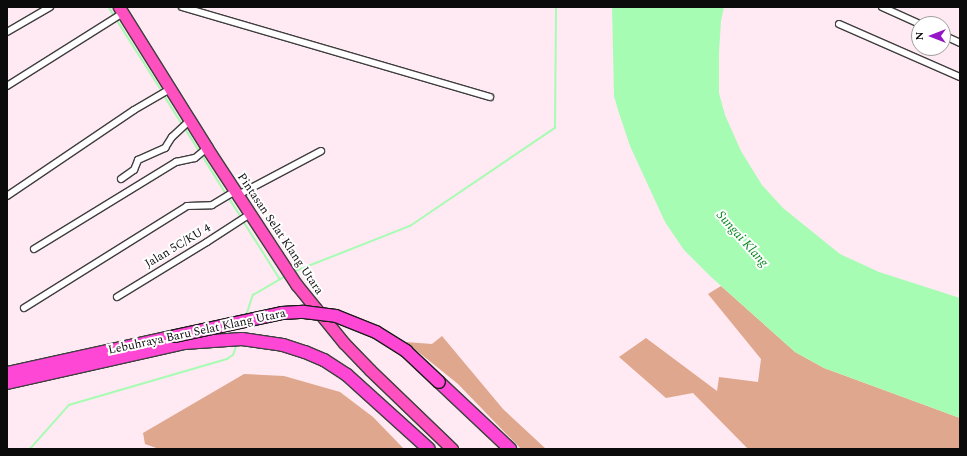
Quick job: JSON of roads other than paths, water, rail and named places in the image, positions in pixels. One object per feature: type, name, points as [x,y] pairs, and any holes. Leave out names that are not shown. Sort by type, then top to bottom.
[{"type":"highway","name":"Pintasan Selat Klang Utara","points":[[121,12],[187,122],[296,284],[344,343],[452,449]]},
{"type":"highway","name":"Lebuhraya Baru Selat Klang Utara","points":[[7,373],[282,313],[304,312],[336,316],[376,332],[406,352],[510,449]]},
{"type":"highway","name":"Lebuhraya Baru Selat Klang Utara","points":[[7,383],[184,343],[242,339],[283,345],[324,360],[347,375],[429,449]]},
{"type":"street","points":[[7,32],[50,7]]},
{"type":"street","points":[[182,7],[490,97]]},
{"type":"street","points":[[882,7],[911,20]]},
{"type":"street","points":[[7,86],[112,20],[121,12]]},
{"type":"street","points":[[839,24],[960,77]]},
{"type":"street","points":[[7,196],[134,110],[168,90]]},
{"type":"street","points":[[121,178],[134,170],[138,160],[165,148],[178,130],[187,122]]},
{"type":"street","points":[[34,249],[176,162],[198,156],[205,149]]},
{"type":"street","points":[[24,308],[187,206],[212,206],[224,198],[320,151]]},
{"type":"street","name":"Jalan 5C/KU 4","points":[[116,297],[250,214]]},
{"type":"water","name":"Sungai Klang","points":[[612,7],[724,7],[721,21],[719,52],[719,93],[725,115],[741,151],[762,185],[783,208],[840,254],[879,272],[960,298],[960,418],[824,368],[795,352],[710,276],[684,250],[665,222],[630,146],[618,110],[614,96]]},
{"type":"waterway","points":[[109,7],[115,17]]},
{"type":"waterway","points":[[293,272],[410,226],[555,128],[556,7]]},
{"type":"waterway","points":[[117,20],[162,91]]},
{"type":"waterway","points":[[164,95],[183,125]]},
{"type":"waterway","points":[[185,128],[200,152]]},
{"type":"waterway","points":[[202,155],[227,195]]},
{"type":"waterway","points":[[229,198],[242,218]]},
{"type":"waterway","points":[[244,222],[280,279]]},
{"type":"waterway","points":[[246,316],[253,295],[286,276]]},
{"type":"waterway","points":[[30,449],[69,405],[227,359],[233,355],[237,344]]}]
